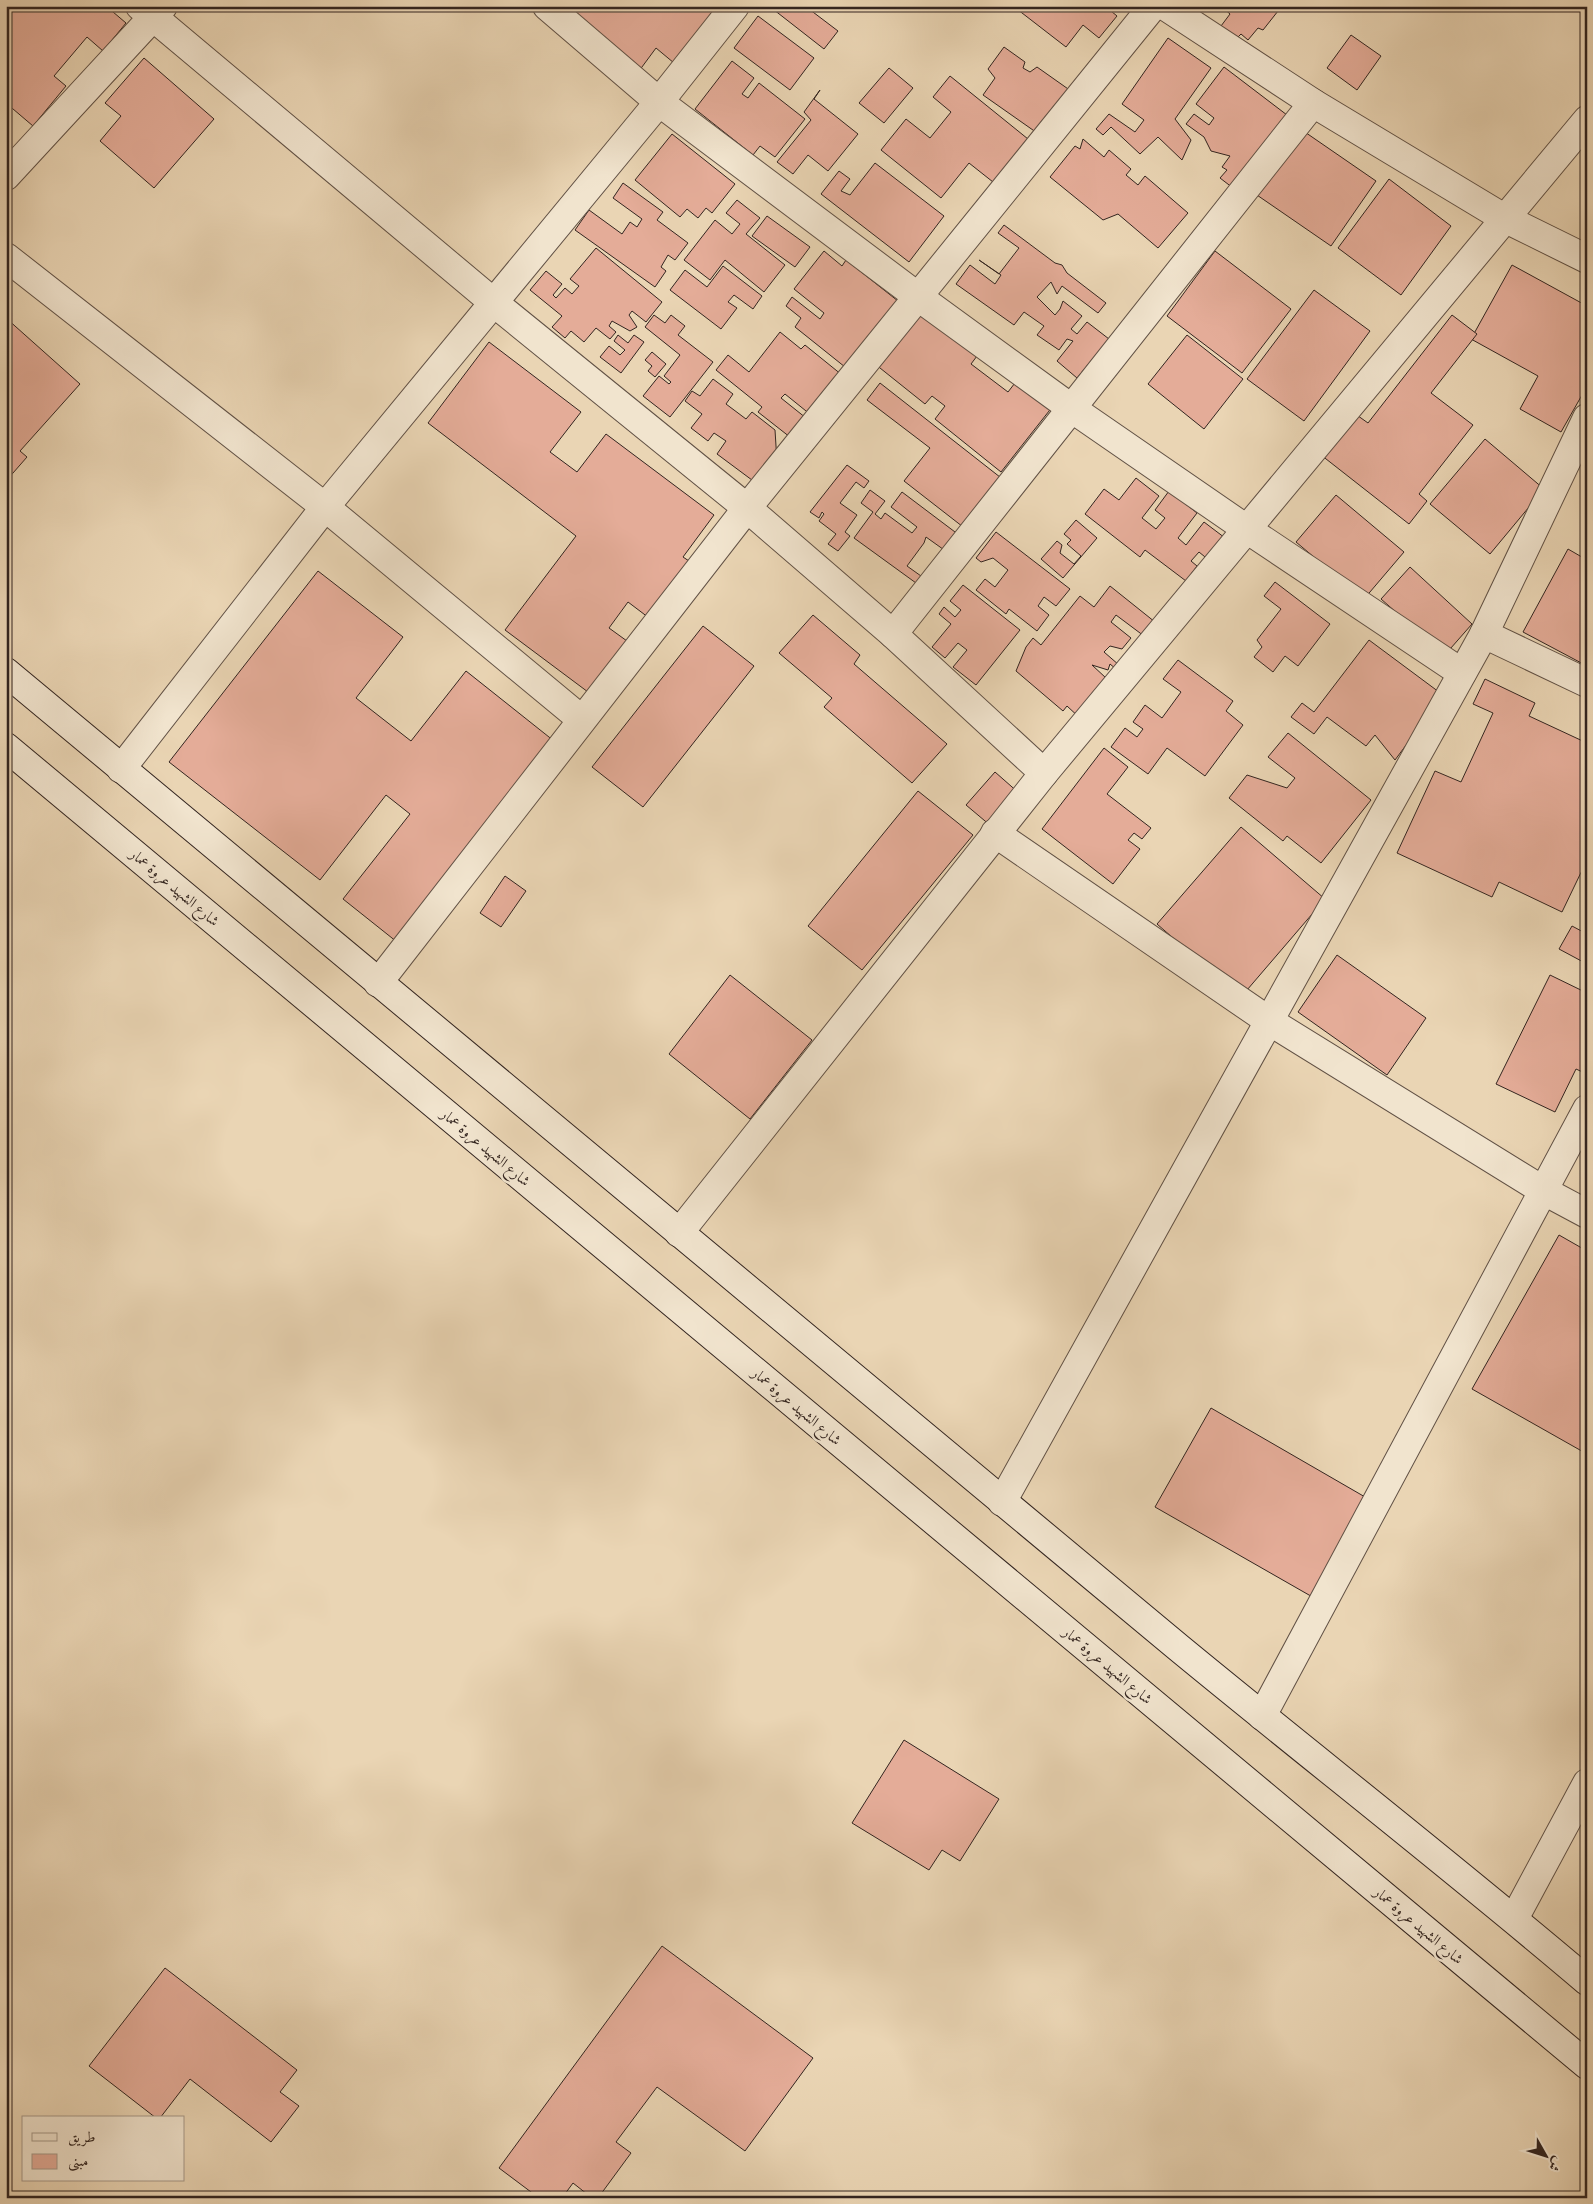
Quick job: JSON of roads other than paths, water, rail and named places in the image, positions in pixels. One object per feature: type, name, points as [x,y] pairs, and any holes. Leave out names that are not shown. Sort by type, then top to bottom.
[{"type":"street","points":[[547,6],[659,102],[917,296],[1071,408],[1248,530],[1462,673]]},
{"type":"street","points":[[121,769],[325,507],[659,102],[735,6]]},
{"type":"street","points":[[378,982],[747,508],[1153,6]]},
{"type":"street","points":[[1165,6],[1313,102],[1504,218],[1587,259]]},
{"type":"street","points":[[6,176],[152,10],[494,302],[747,508],[893,634],[1044,773]]},
{"type":"street","points":[[893,634],[1313,102]]},
{"type":"street","points":[[678,1233],[1044,773],[1587,120]]},
{"type":"street","points":[[6,257],[325,507],[581,719]]},
{"type":"street","points":[[1002,1502],[1484,634],[1587,418]]},
{"type":"street","points":[[1484,634],[1587,683]]},
{"type":"street","points":[[6,672],[1002,1502],[1262,1716],[1514,1919],[1587,1981]]},
{"type":"street","name":"شارع الشهيد عروة عمار","points":[[6,747],[1587,2065]]},
{"type":"street","points":[[995,833],[1269,1021],[1544,1191],[1587,1214]]},
{"type":"street","points":[[1262,1716],[1587,1109]]},
{"type":"street","points":[[1514,1919],[1587,1783]]}]
